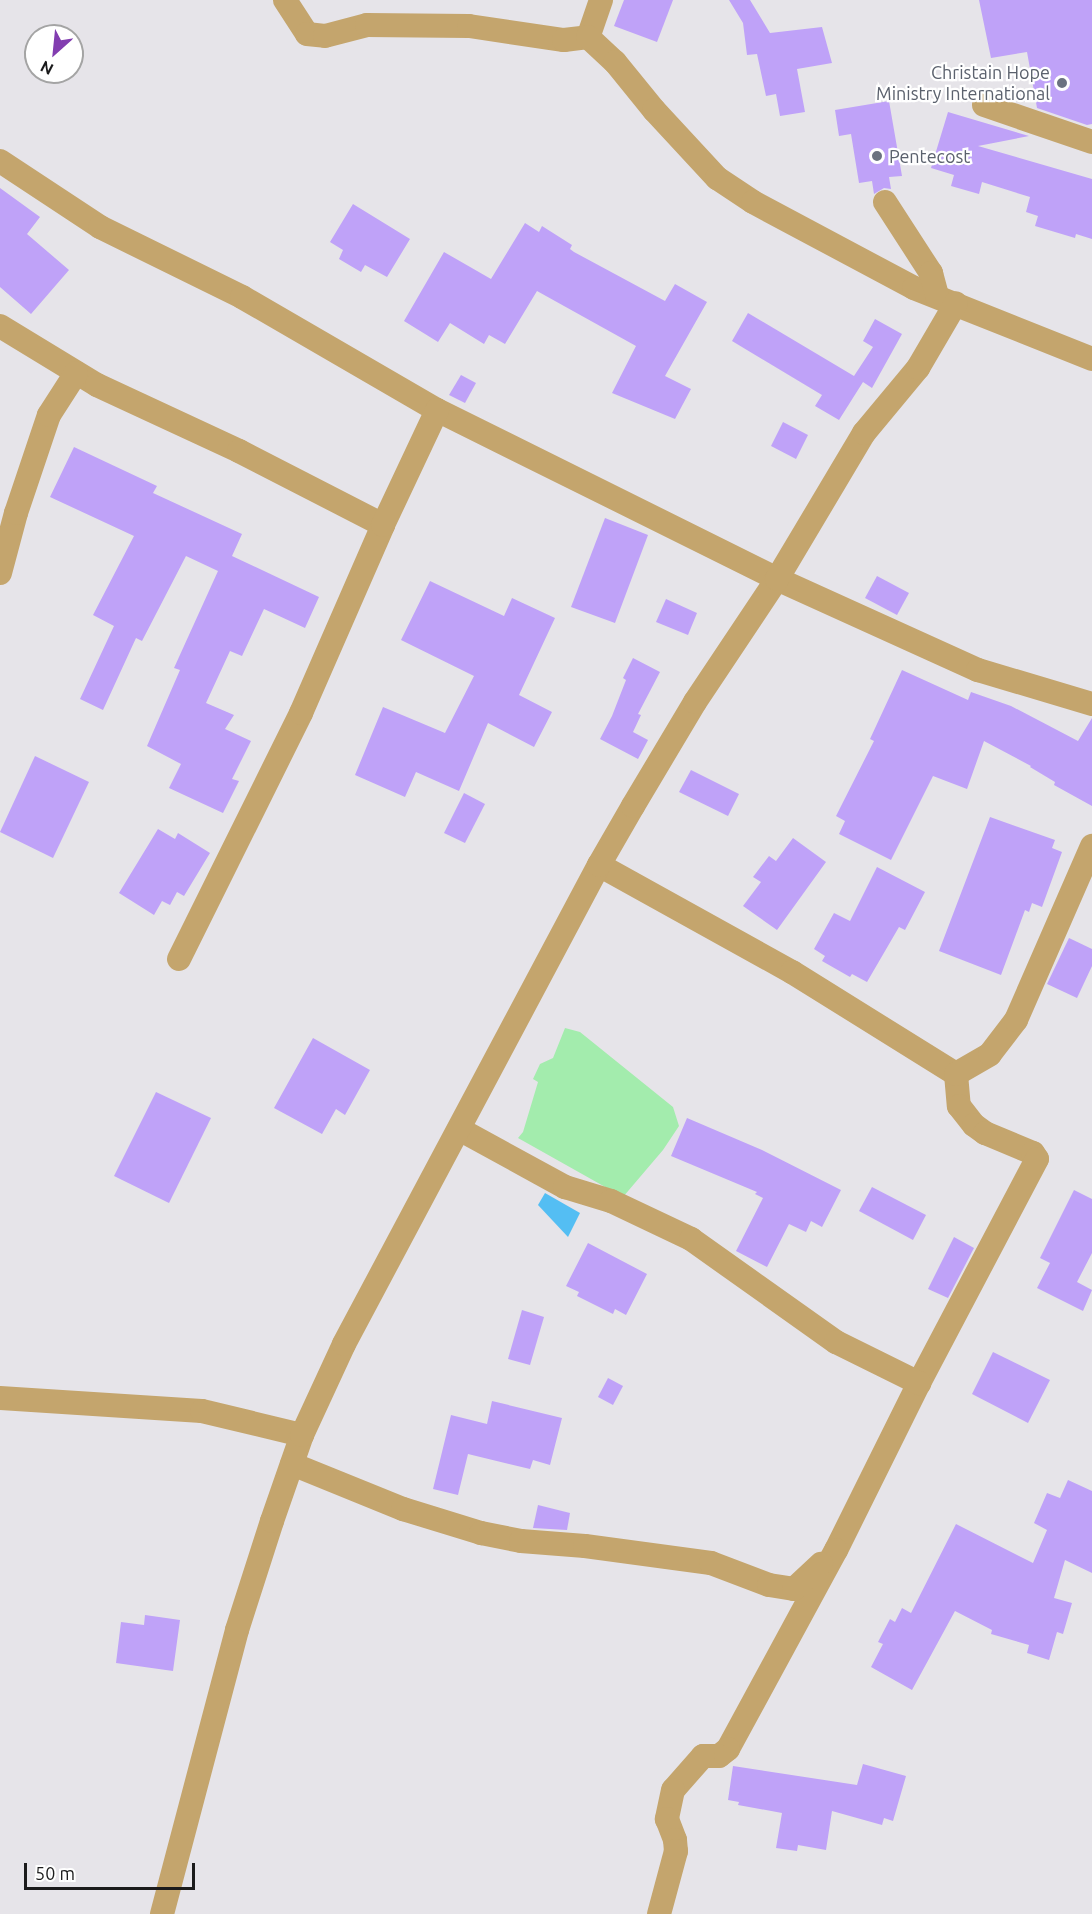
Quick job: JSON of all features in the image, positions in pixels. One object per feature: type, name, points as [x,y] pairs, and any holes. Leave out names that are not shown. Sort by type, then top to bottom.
[{"type":"street","points":[[285,0],[307,34],[325,36],[368,26],[469,26],[564,40],[588,37],[615,62],[654,110],[717,178],[753,202],[914,288],[1092,359]]},
{"type":"street","points":[[588,37],[601,0]]},
{"type":"street","points":[[984,105],[1092,142]]},
{"type":"street","points":[[0,161],[100,227],[242,297],[436,410],[777,579],[978,670],[1092,704]]},
{"type":"street","points":[[885,202],[947,300]]},
{"type":"street","points":[[162,1914],[237,1630],[302,1435],[388,1259],[599,865],[694,702],[777,579],[864,433],[918,368],[947,300]]},
{"type":"street","points":[[0,326],[76,373],[239,451],[382,525]]},
{"type":"street","points":[[0,573],[16,513],[49,415],[76,373]]},
{"type":"street","points":[[178,959],[301,712],[382,525],[436,410]]},
{"type":"street","points":[[956,1074],[990,1054],[1016,1020],[1092,846]]},
{"type":"street","points":[[599,865],[792,972],[956,1074]]},
{"type":"street","points":[[659,1914],[675,1851],[675,1840],[668,1819],[674,1790],[703,1756],[719,1756],[728,1749],[836,1550],[919,1383],[1037,1159],[1033,1154],[985,1133],[974,1125],[959,1106],[956,1074]]},
{"type":"street","points":[[459,1129],[565,1187],[611,1201],[691,1239],[836,1342],[919,1383]]},
{"type":"street","points":[[0,1398],[202,1411],[302,1435]]},
{"type":"street","points":[[292,1464],[403,1509],[481,1533],[522,1541],[711,1563],[769,1585],[794,1589],[836,1550]]},
{"type":"green space","points":[[565,1028],[580,1032],[673,1107],[679,1126],[663,1150],[623,1197],[518,1138],[523,1132],[538,1082],[533,1079],[540,1064],[553,1058]]},
{"type":"water","points":[[545,1193],[580,1213],[568,1237],[538,1205]]},
{"type":"building","points":[[624,0],[673,0],[657,42],[614,26]]},
{"type":"building","points":[[729,0],[750,0],[770,33],[822,27],[832,63],[797,69],[805,112],[780,116],[776,94],[766,96],[757,54],[747,55],[743,23]]},
{"type":"building","name":"Christain Hope Ministry International","points":[[979,0],[1092,0],[1092,124],[1087,125],[1037,108],[1027,52],[991,58]]},
{"type":"building","name":"Pentecost","points":[[889,101],[902,176],[889,177],[891,189],[884,188],[874,194],[872,181],[859,183],[851,134],[839,136],[835,110]]},
{"type":"building","points":[[948,112],[1029,136],[978,146],[1092,179],[1092,239],[1076,234],[1075,238],[1035,226],[1038,216],[1026,212],[1030,197],[982,182],[979,194],[951,186],[954,175],[931,168]]},
{"type":"building","points":[[0,188],[40,217],[27,234],[69,270],[31,314],[0,287]]},
{"type":"building","points":[[353,204],[410,239],[387,277],[365,265],[361,272],[339,259],[343,250],[330,242]]},
{"type":"building","points":[[525,223],[539,232],[542,226],[572,245],[570,249],[574,252],[665,301],[675,284],[707,302],[665,376],[691,389],[675,419],[612,393],[636,346],[537,291],[505,344],[489,335],[484,344],[450,323],[438,342],[404,321],[444,252],[491,279]]},
{"type":"building","points":[[748,313],[854,376],[873,347],[863,341],[875,319],[902,334],[872,388],[863,382],[839,420],[815,406],[822,395],[732,341]]},
{"type":"building","points":[[461,375],[476,383],[465,403],[449,395]]},
{"type":"building","points":[[783,422],[808,435],[796,459],[771,446]]},
{"type":"building","points":[[74,447],[157,486],[153,493],[242,534],[232,556],[319,597],[305,628],[264,609],[242,656],[230,651],[206,703],[234,715],[225,729],[251,741],[232,779],[239,781],[223,813],[169,788],[181,764],[147,746],[180,670],[174,668],[218,571],[186,556],[142,641],[136,638],[103,710],[80,699],[114,626],[93,615],[134,536],[50,497]]},
{"type":"building","points":[[605,518],[648,535],[615,623],[571,607]]},
{"type":"building","points":[[877,576],[909,593],[897,615],[865,598]]},
{"type":"building","points":[[430,581],[504,616],[512,598],[555,618],[519,695],[552,712],[534,747],[488,723],[459,791],[416,772],[405,797],[355,775],[383,707],[445,733],[474,676],[401,640]]},
{"type":"building","points":[[666,599],[697,613],[688,635],[656,622]]},
{"type":"building","points":[[633,658],[660,672],[638,714],[641,715],[633,732],[648,740],[638,759],[600,739],[612,716],[626,680],[623,678]]},
{"type":"building","points":[[902,670],[968,700],[971,692],[1011,706],[1078,741],[1092,718],[1092,806],[1054,785],[1055,782],[1031,766],[984,741],[967,789],[933,776],[891,860],[839,834],[845,821],[836,816],[874,741],[870,739]]},
{"type":"building","points":[[35,756],[89,782],[53,858],[0,832]]},
{"type":"building","points":[[691,770],[739,794],[728,816],[679,792]]},
{"type":"building","points":[[464,793],[485,804],[465,843],[444,833]]},
{"type":"building","points":[[990,817],[1055,840],[1052,848],[1062,852],[1042,907],[1032,903],[1029,912],[1025,910],[1001,975],[939,951]]},
{"type":"building","points":[[158,829],[175,839],[178,833],[210,853],[184,896],[177,892],[170,905],[162,901],[154,915],[119,893]]},
{"type":"building","points":[[793,838],[826,862],[777,930],[743,906],[761,882],[753,877],[769,856],[776,861]]},
{"type":"building","points":[[877,867],[925,892],[905,930],[899,927],[867,982],[852,974],[850,977],[822,961],[825,956],[814,949],[834,913],[850,921]]},
{"type":"building","points":[[1069,938],[1092,949],[1092,966],[1077,998],[1047,984]]},
{"type":"building","points":[[313,1038],[370,1070],[345,1115],[336,1109],[322,1134],[274,1108]]},
{"type":"building","points":[[156,1092],[211,1118],[169,1203],[114,1176]]},
{"type":"building","points":[[687,1118],[762,1150],[841,1190],[822,1227],[811,1221],[806,1232],[789,1224],[767,1267],[736,1251],[763,1198],[755,1194],[757,1192],[671,1156]]},
{"type":"building","points":[[872,1187],[926,1215],[913,1240],[859,1211]]},
{"type":"building","points":[[1074,1190],[1092,1199],[1092,1253],[1077,1282],[1092,1290],[1083,1311],[1037,1288],[1050,1263],[1040,1258]]},
{"type":"building","points":[[954,1237],[974,1248],[948,1298],[928,1289]]},
{"type":"building","points":[[588,1243],[647,1274],[626,1315],[615,1309],[613,1314],[577,1296],[579,1292],[566,1286]]},
{"type":"building","points":[[522,1310],[544,1317],[530,1365],[508,1359]]},
{"type":"building","points":[[993,1352],[1050,1380],[1028,1423],[972,1394]]},
{"type":"building","points":[[608,1378],[623,1386],[613,1405],[598,1397]]},
{"type":"building","points":[[492,1401],[562,1418],[550,1465],[533,1460],[530,1469],[468,1454],[458,1495],[433,1489],[451,1415],[487,1424]]},
{"type":"building","points":[[1068,1480],[1092,1491],[1092,1573],[1065,1560],[1054,1598],[1072,1603],[1063,1634],[1057,1632],[1049,1660],[1027,1653],[1029,1645],[991,1634],[992,1630],[955,1611],[912,1690],[871,1667],[883,1644],[878,1642],[890,1619],[895,1622],[902,1608],[911,1613],[956,1524],[1033,1563],[1047,1530],[1034,1523],[1047,1493],[1060,1498]]},
{"type":"building","points":[[538,1505],[570,1513],[567,1530],[533,1528]]},
{"type":"building","points":[[145,1615],[180,1620],[173,1671],[116,1663],[121,1622],[144,1625]]},
{"type":"building","points":[[863,1764],[906,1776],[893,1821],[884,1818],[882,1825],[832,1811],[826,1850],[798,1845],[797,1851],[776,1848],[782,1813],[738,1805],[739,1802],[728,1800],[733,1766],[857,1785]]},
{"type":"place","name":"Christain Hope Ministry International","points":[[1062,83]]},
{"type":"place","name":"Pentecost","points":[[877,156]]}]
